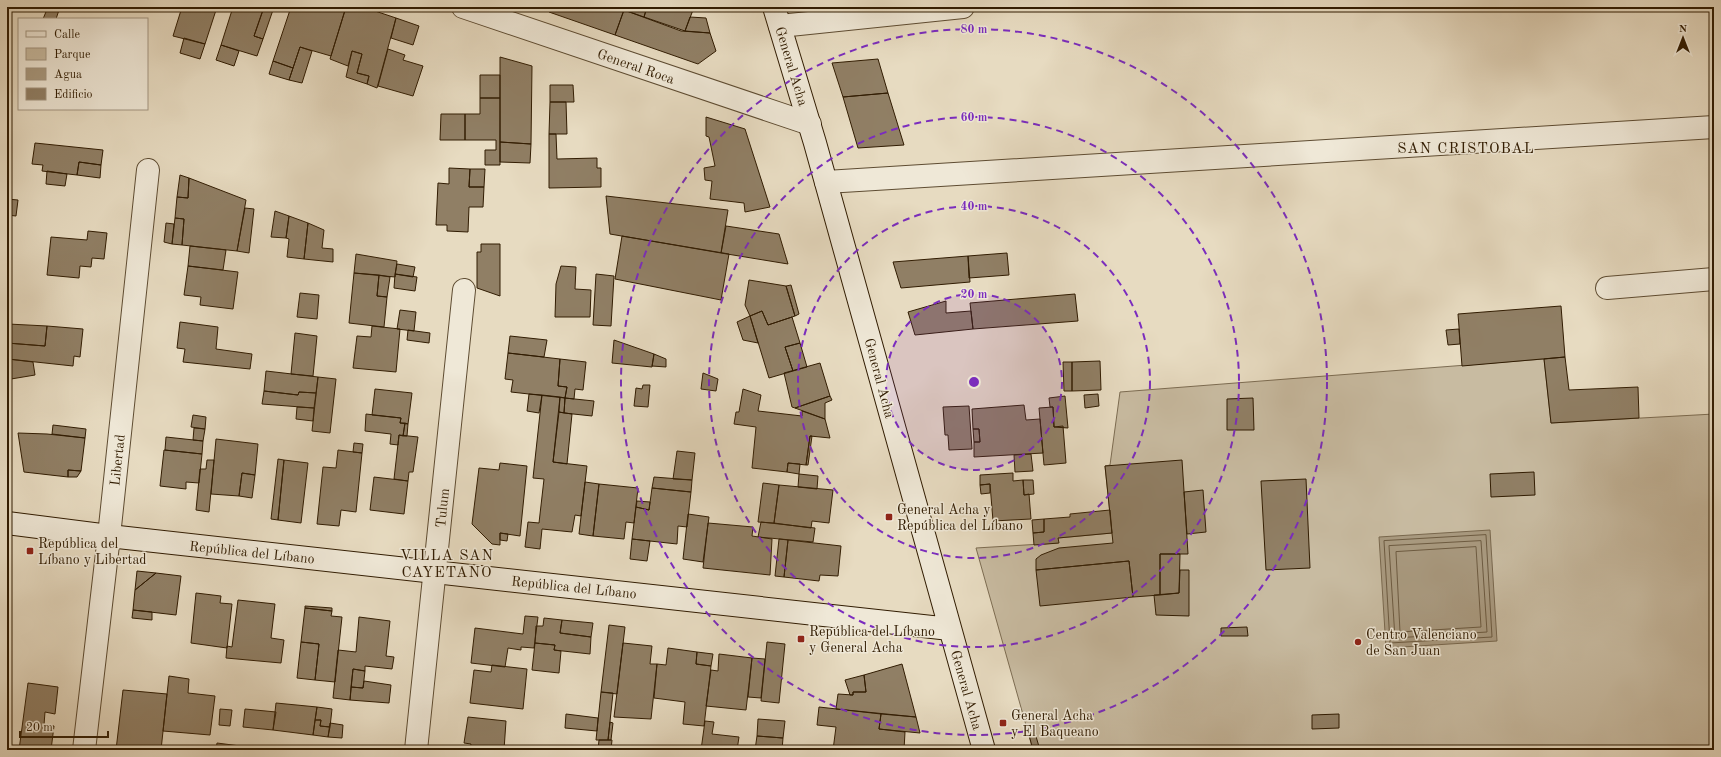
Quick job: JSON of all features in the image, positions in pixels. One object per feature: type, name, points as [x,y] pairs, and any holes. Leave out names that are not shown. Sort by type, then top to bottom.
[{"type":"street","name":"General Roca","points":[[463,7],[810,124]]},
{"type":"street","points":[[777,17],[963,7]]},
{"type":"street","name":"General Acha","points":[[777,17],[810,124],[984,750]]},
{"type":"street","points":[[826,182],[1714,127]]},
{"type":"street","name":"Libertad","points":[[84,750],[109,536],[148,170]]},
{"type":"street","points":[[1607,288],[1714,279]]},
{"type":"street","name":"Tulum","points":[[416,750],[464,290]]},
{"type":"street","name":"República del Líbano","points":[[7,523],[109,536],[950,629]]},
{"type":"green space","points":[[815,7],[916,7],[818,17]]},
{"type":"green space","name":"Centro Valenciano de San Juan","points":[[1544,359],[1551,423],[1714,414],[1714,750],[1033,750],[976,548],[1058,543],[1058,538],[1112,533],[1105,466],[1110,465],[1120,392]]},
{"type":"water","points":[[1490,530],[1497,641],[1386,648],[1379,537]]},
{"type":"building","points":[[48,7],[60,7],[56,18],[43,18]]},
{"type":"building","points":[[182,7],[217,7],[205,44],[173,36]]},
{"type":"building","points":[[233,7],[264,7],[254,36],[263,39],[257,56],[221,45]]},
{"type":"building","points":[[264,7],[274,7],[263,39],[254,36]]},
{"type":"building","points":[[291,7],[346,7],[331,56],[300,47],[293,68],[273,61]]},
{"type":"building","points":[[346,7],[363,7],[396,18],[377,88],[367,84],[369,76],[357,73],[362,54],[352,51],[348,66],[330,59]]},
{"type":"building","points":[[498,7],[509,7],[509,11]]},
{"type":"building","points":[[509,7],[532,7],[532,9],[524,11],[523,8],[509,10]]},
{"type":"building","points":[[549,7],[625,7],[615,35],[549,12]]},
{"type":"building","points":[[625,7],[647,7],[644,17],[624,10]]},
{"type":"building","points":[[647,7],[687,7],[693,10],[685,31],[644,17]]},
{"type":"building","points":[[624,10],[681,31],[710,33],[716,51],[698,64],[615,35]]},
{"type":"building","points":[[690,17],[706,18],[710,33],[685,31]]},
{"type":"building","points":[[396,18],[419,26],[413,45],[391,38]]},
{"type":"building","points":[[184,38],[205,44],[200,59],[180,53]]},
{"type":"building","points":[[221,45],[239,51],[234,66],[216,60]]},
{"type":"building","points":[[300,47],[312,51],[302,83],[289,80]]},
{"type":"building","points":[[388,49],[405,55],[403,60],[423,66],[413,96],[378,86]]},
{"type":"building","points":[[352,51],[362,54],[357,73],[369,76],[367,84],[346,77]]},
{"type":"building","points":[[500,57],[532,66],[531,144],[500,142]]},
{"type":"building","points":[[878,59],[888,93],[843,97],[832,63]]},
{"type":"building","points":[[273,61],[293,68],[289,80],[269,74]]},
{"type":"building","points":[[480,75],[500,75],[500,98],[480,98]]},
{"type":"building","points":[[550,85],[573,85],[574,102],[550,102]]},
{"type":"building","points":[[888,93],[904,145],[858,148],[843,97]]},
{"type":"building","points":[[480,98],[500,98],[500,165],[485,165],[485,150],[496,150],[496,140],[465,140],[465,114],[480,114]]},
{"type":"building","points":[[550,102],[566,102],[567,134],[549,134]]},
{"type":"building","points":[[441,114],[465,114],[465,140],[440,140]]},
{"type":"building","points":[[706,117],[745,129],[770,207],[745,212],[744,203],[710,199],[712,181],[705,180],[704,168],[715,166],[709,137],[706,136]]},
{"type":"building","points":[[549,134],[556,134],[557,159],[597,158],[597,168],[601,168],[601,187],[549,188]]},
{"type":"building","points":[[500,142],[531,144],[530,163],[500,162]]},
{"type":"building","points":[[35,143],[103,150],[101,165],[79,162],[77,175],[42,171],[43,165],[32,164]]},
{"type":"building","points":[[79,162],[101,165],[100,178],[77,175]]},
{"type":"building","points":[[449,168],[470,169],[469,187],[484,187],[483,207],[469,207],[468,232],[447,231],[447,225],[436,225],[438,183],[449,184]]},
{"type":"building","points":[[470,169],[485,169],[484,187],[469,187]]},
{"type":"building","points":[[47,171],[67,174],[65,186],[46,184]]},
{"type":"building","points":[[180,175],[189,178],[188,198],[177,197]]},
{"type":"building","points":[[189,178],[246,200],[237,251],[182,245],[184,219],[175,218],[177,197],[188,198]]},
{"type":"building","points":[[606,196],[728,210],[721,253],[610,234]]},
{"type":"building","points":[[7,199],[18,200],[16,216],[7,215]]},
{"type":"building","points":[[245,208],[254,209],[249,253],[237,251]]},
{"type":"building","points":[[275,211],[289,216],[286,238],[271,237]]},
{"type":"building","points":[[289,216],[308,223],[304,259],[287,257],[289,239],[286,238]]},
{"type":"building","points":[[175,218],[184,219],[182,245],[172,244]]},
{"type":"building","points":[[166,223],[174,224],[172,244],[164,242]]},
{"type":"building","points":[[308,223],[324,230],[322,248],[333,249],[333,262],[304,259]]},
{"type":"building","points":[[726,226],[779,234],[788,264],[721,253]]},
{"type":"building","points":[[88,231],[107,233],[104,259],[92,258],[91,267],[80,266],[79,278],[47,275],[51,237],[87,240]]},
{"type":"building","points":[[622,236],[729,254],[721,300],[615,279]]},
{"type":"building","points":[[481,244],[500,244],[500,296],[477,288],[477,252],[481,252]]},
{"type":"building","points":[[190,246],[226,250],[223,270],[188,266]]},
{"type":"building","points":[[1007,253],[1009,275],[969,278],[968,256]]},
{"type":"building","points":[[356,254],[397,261],[395,277],[354,273]]},
{"type":"building","points":[[968,256],[970,282],[901,288],[893,262]]},
{"type":"building","points":[[397,264],[415,267],[413,277],[395,274]]},
{"type":"building","points":[[188,266],[238,272],[233,309],[200,305],[201,297],[184,295]]},
{"type":"building","points":[[561,266],[576,267],[575,289],[591,290],[590,317],[555,317],[556,284]]},
{"type":"building","points":[[354,273],[379,275],[377,296],[387,297],[384,327],[349,323]]},
{"type":"building","points":[[395,274],[417,277],[415,291],[394,288]]},
{"type":"building","points":[[596,274],[614,276],[611,326],[593,325]]},
{"type":"building","points":[[379,275],[390,277],[387,297],[377,296]]},
{"type":"building","points":[[749,280],[786,286],[795,316],[768,325],[762,311],[750,316],[745,305]]},
{"type":"building","points":[[791,285],[799,314],[795,316],[786,286]]},
{"type":"building","points":[[300,293],[319,295],[317,319],[297,317]]},
{"type":"building","points":[[1075,294],[1078,321],[973,329],[970,303]]},
{"type":"building","points":[[946,301],[946,313],[971,311],[973,329],[915,335],[908,312]]},
{"type":"building","points":[[1561,306],[1565,357],[1462,366],[1458,314]]},
{"type":"building","points":[[400,310],[416,312],[414,331],[397,329]]},
{"type":"building","points":[[762,311],[768,325],[792,317],[800,343],[785,347],[793,371],[769,378],[750,316]]},
{"type":"building","points":[[750,316],[758,343],[743,340],[737,322]]},
{"type":"building","points":[[180,322],[218,327],[216,349],[252,354],[250,369],[183,362],[185,349],[177,348]]},
{"type":"building","points":[[8,324],[47,326],[45,346],[7,343]]},
{"type":"building","points":[[47,326],[83,329],[80,357],[74,356],[73,366],[8,359],[7,343],[45,346]]},
{"type":"building","points":[[372,326],[400,329],[396,372],[353,368],[357,336],[371,337]]},
{"type":"building","points":[[1459,329],[1460,344],[1448,345],[1446,330]]},
{"type":"building","points":[[408,330],[430,333],[429,343],[407,340]]},
{"type":"building","points":[[295,333],[317,336],[313,376],[291,374]]},
{"type":"building","points":[[510,336],[547,340],[544,357],[508,353]]},
{"type":"building","points":[[614,340],[654,354],[652,367],[612,363]]},
{"type":"building","points":[[800,343],[807,367],[793,371],[785,347]]},
{"type":"building","points":[[508,353],[560,359],[558,386],[567,387],[565,398],[511,392],[513,380],[505,379]]},
{"type":"building","points":[[654,354],[666,359],[666,367],[652,366]]},
{"type":"building","points":[[1565,357],[1569,390],[1638,387],[1639,418],[1551,423],[1544,359]]},
{"type":"building","points":[[8,359],[33,362],[35,375],[11,379]]},
{"type":"building","points":[[560,359],[586,362],[583,390],[575,389],[574,399],[565,398],[567,387],[558,386]]},
{"type":"building","points":[[1100,361],[1101,390],[1072,391],[1072,362]]},
{"type":"building","points":[[1063,362],[1072,362],[1072,391],[1064,391]]},
{"type":"building","points":[[820,363],[830,396],[795,408],[792,407],[784,373]]},
{"type":"building","points":[[266,371],[318,377],[316,393],[299,392],[298,395],[264,391]]},
{"type":"building","points":[[703,373],[718,379],[716,391],[701,389]]},
{"type":"building","points":[[318,377],[336,379],[330,433],[312,431]]},
{"type":"building","points":[[643,385],[650,385],[648,407],[634,406],[636,388],[642,389]]},
{"type":"building","points":[[375,389],[412,393],[408,424],[400,423],[401,418],[372,415]]},
{"type":"building","points":[[743,389],[761,395],[758,411],[802,416],[802,411],[825,419],[830,438],[810,436],[806,465],[788,463],[787,472],[752,468],[756,427],[734,424],[736,412],[739,412]]},
{"type":"building","points":[[264,391],[298,395],[299,392],[316,393],[314,408],[262,404]]},
{"type":"building","points":[[529,394],[542,395],[539,413],[527,411]]},
{"type":"building","points":[[1098,394],[1099,406],[1085,408],[1084,395]]},
{"type":"building","points":[[542,395],[560,397],[553,462],[587,466],[581,516],[575,515],[572,532],[542,529],[540,549],[525,547],[528,522],[539,523],[544,479],[533,478]]},
{"type":"building","points":[[830,396],[832,400],[825,403],[825,419],[795,408]]},
{"type":"building","points":[[1065,396],[1068,428],[1054,427],[1053,407],[1050,407],[1049,398]]},
{"type":"building","points":[[560,397],[565,398],[564,413],[559,412]]},
{"type":"building","points":[[565,398],[594,401],[592,416],[564,413]]},
{"type":"building","points":[[1253,398],[1254,430],[1227,430],[1227,399]]},
{"type":"building","points":[[1024,405],[1026,420],[1040,419],[1043,453],[974,457],[974,442],[980,442],[979,429],[973,429],[972,409]]},
{"type":"building","points":[[969,406],[972,449],[949,450],[948,435],[945,435],[943,407]]},
{"type":"building","points":[[297,407],[314,408],[313,421],[296,419]]},
{"type":"building","points":[[1053,407],[1054,427],[1063,426],[1066,463],[1044,465],[1039,408]]},
{"type":"building","points":[[559,412],[572,414],[567,464],[553,462]]},
{"type":"building","points":[[366,414],[401,418],[400,423],[405,423],[403,436],[399,435],[398,445],[390,444],[391,434],[365,431]]},
{"type":"building","points":[[193,415],[206,417],[205,429],[191,427]]},
{"type":"building","points":[[405,423],[408,424],[407,436],[403,436]]},
{"type":"building","points":[[53,425],[86,429],[85,438],[52,434]]},
{"type":"building","points":[[194,428],[205,429],[203,441],[193,440]]},
{"type":"building","points":[[973,429],[979,429],[980,442],[974,442]]},
{"type":"building","points":[[18,433],[85,438],[81,471],[68,470],[68,477],[24,472]]},
{"type":"building","points":[[399,435],[418,437],[413,472],[409,472],[408,481],[394,479]]},
{"type":"building","points":[[810,436],[812,436],[808,465],[806,465]]},
{"type":"building","points":[[166,437],[203,441],[202,454],[165,450]]},
{"type":"building","points":[[216,439],[258,444],[255,475],[242,473],[239,496],[211,494]]},
{"type":"building","points":[[354,443],[363,444],[362,453],[353,452]]},
{"type":"building","points":[[164,450],[202,454],[199,483],[186,482],[186,489],[160,486]]},
{"type":"building","points":[[338,450],[362,453],[356,512],[341,510],[339,526],[317,524],[323,467],[336,468]]},
{"type":"building","points":[[677,451],[695,453],[692,480],[673,479]]},
{"type":"building","points":[[1031,454],[1033,471],[1015,472],[1014,455]]},
{"type":"building","points":[[278,459],[284,460],[278,520],[271,519]]},
{"type":"building","points":[[207,460],[214,460],[209,512],[196,510],[200,469],[206,469]]},
{"type":"building","points":[[284,460],[308,463],[301,523],[278,520]]},
{"type":"building","points":[[1182,460],[1188,554],[1160,554],[1160,595],[1133,597],[1129,561],[1036,570],[1036,559],[1041,555],[1059,548],[1113,543],[1105,466]]},
{"type":"building","points":[[500,463],[527,466],[520,536],[500,533],[500,545],[492,544],[472,524],[479,468],[499,470]]},
{"type":"building","points":[[788,463],[800,464],[799,474],[787,472]]},
{"type":"building","points":[[68,470],[81,471],[77,477],[68,477]]},
{"type":"building","points":[[1534,472],[1535,495],[1491,497],[1490,474]]},
{"type":"building","points":[[242,473],[255,475],[252,498],[239,496]]},
{"type":"building","points":[[1013,473],[1013,481],[1023,480],[1024,495],[1029,494],[1031,519],[993,521],[990,484],[980,485],[980,475]]},
{"type":"building","points":[[799,474],[818,476],[817,489],[798,487]]},
{"type":"building","points":[[374,477],[408,481],[404,514],[370,510]]},
{"type":"building","points":[[654,477],[692,480],[691,492],[652,488]]},
{"type":"building","points":[[1306,479],[1310,568],[1266,570],[1261,481]]},
{"type":"building","points":[[1023,480],[1033,480],[1034,494],[1024,495]]},
{"type":"building","points":[[585,482],[599,484],[593,536],[579,534]]},
{"type":"building","points":[[763,483],[779,485],[774,523],[758,522]]},
{"type":"building","points":[[599,484],[638,488],[634,523],[626,522],[624,539],[593,536]]},
{"type":"building","points":[[990,484],[990,493],[981,494],[980,485]]},
{"type":"building","points":[[779,485],[833,490],[829,523],[812,521],[811,528],[774,523]]},
{"type":"building","points":[[652,488],[691,492],[687,527],[678,526],[677,544],[632,539],[636,507],[649,510]]},
{"type":"building","points":[[1203,490],[1206,532],[1187,534],[1184,492]]},
{"type":"building","points":[[637,501],[650,502],[649,510],[636,507]]},
{"type":"building","points":[[1110,510],[1112,533],[1058,538],[1059,543],[1034,545],[1033,533],[1044,532],[1044,519],[1070,517],[1070,514]]},
{"type":"building","points":[[688,514],[709,517],[703,562],[683,559]]},
{"type":"building","points":[[1044,519],[1044,532],[1033,533],[1032,520]]},
{"type":"building","points":[[761,522],[815,528],[813,542],[758,537]]},
{"type":"building","points":[[708,523],[753,527],[752,536],[772,539],[770,575],[703,568]]},
{"type":"building","points":[[500,533],[508,534],[507,541],[500,540]]},
{"type":"building","points":[[632,539],[650,541],[647,561],[630,559]]},
{"type":"building","points":[[779,539],[788,540],[784,577],[775,576]]},
{"type":"building","points":[[788,540],[841,546],[838,576],[820,575],[819,581],[784,577]]},
{"type":"building","points":[[1160,554],[1180,554],[1179,593],[1160,595]]},
{"type":"building","points":[[1129,561],[1133,597],[1040,606],[1036,570]]},
{"type":"building","points":[[1180,570],[1189,570],[1189,616],[1156,615],[1154,595],[1179,593]]},
{"type":"building","points":[[137,571],[156,573],[135,590]]},
{"type":"building","points":[[156,573],[181,576],[176,615],[133,610],[135,590]]},
{"type":"building","points":[[196,593],[221,596],[220,603],[232,604],[227,648],[191,643]]},
{"type":"building","points":[[238,600],[275,604],[271,638],[284,640],[281,663],[226,658],[227,646],[232,647]]},
{"type":"building","points":[[305,606],[332,608],[332,611],[305,608]]},
{"type":"building","points":[[305,608],[332,611],[331,616],[342,617],[335,682],[315,680],[319,644],[301,642]]},
{"type":"building","points":[[133,610],[152,612],[152,620],[132,618]]},
{"type":"building","points":[[525,616],[538,617],[534,648],[521,647],[521,650],[508,648],[505,667],[471,663],[475,628],[523,634]]},
{"type":"building","points":[[359,617],[390,621],[386,656],[394,657],[392,669],[365,666],[365,671],[353,669],[350,700],[333,698],[338,650],[356,652]]},
{"type":"building","points":[[544,618],[562,620],[560,633],[591,637],[590,654],[554,650],[555,645],[535,643],[536,626],[543,626]]},
{"type":"building","points":[[562,620],[593,623],[591,637],[560,633]]},
{"type":"building","points":[[609,625],[625,627],[617,694],[601,692]]},
{"type":"building","points":[[1247,627],[1248,636],[1221,636],[1221,628]]},
{"type":"building","points":[[301,642],[319,644],[315,680],[297,678]]},
{"type":"building","points":[[767,642],[785,644],[779,703],[761,701]]},
{"type":"building","points":[[535,643],[555,645],[554,650],[561,651],[559,673],[532,670]]},
{"type":"building","points":[[623,643],[652,646],[650,664],[657,664],[651,719],[614,717]]},
{"type":"building","points":[[668,648],[697,652],[696,664],[711,666],[704,726],[683,724],[685,702],[654,698],[657,664],[666,665]]},
{"type":"building","points":[[697,652],[713,654],[711,666],[696,664]]},
{"type":"building","points":[[719,654],[752,658],[746,710],[706,706],[711,670],[718,671]]},
{"type":"building","points":[[752,658],[765,659],[761,698],[748,697]]},
{"type":"building","points":[[902,664],[916,717],[836,709],[838,694],[853,695],[853,692],[866,692],[864,675]]},
{"type":"building","points":[[492,665],[527,669],[523,709],[470,703],[474,670],[491,672]]},
{"type":"building","points":[[353,669],[365,671],[363,688],[351,687]]},
{"type":"building","points":[[864,675],[866,692],[853,692],[853,695],[850,695],[845,680]]},
{"type":"building","points":[[169,676],[189,679],[188,693],[215,696],[210,735],[163,731]]},
{"type":"building","points":[[364,681],[391,685],[389,703],[350,700],[351,687],[363,688]]},
{"type":"building","points":[[28,683],[58,687],[55,714],[45,712],[44,725],[54,726],[51,750],[19,750]]},
{"type":"building","points":[[123,690],[167,694],[161,750],[116,750]]},
{"type":"building","points":[[601,692],[613,693],[608,740],[596,740]]},
{"type":"building","points":[[276,703],[317,707],[313,735],[273,730]]},
{"type":"building","points":[[317,707],[332,709],[330,727],[320,726],[321,720],[315,720]]},
{"type":"building","points":[[819,707],[881,714],[879,729],[905,732],[904,750],[833,750],[836,727],[817,725]]},
{"type":"building","points":[[220,709],[232,710],[230,726],[219,725]]},
{"type":"building","points":[[245,709],[276,712],[273,730],[243,727]]},
{"type":"building","points":[[566,714],[598,718],[597,731],[565,728]]},
{"type":"building","points":[[881,714],[916,717],[920,733],[879,729]]},
{"type":"building","points":[[1339,714],[1339,728],[1312,729],[1312,715]]},
{"type":"building","points":[[468,717],[506,721],[504,750],[470,750],[471,744],[464,743]]},
{"type":"building","points":[[758,719],[785,721],[783,738],[757,736]]},
{"type":"building","points":[[315,720],[321,720],[320,726],[330,727],[328,737],[313,735]]},
{"type":"building","points":[[705,721],[714,722],[712,734],[739,737],[737,750],[701,750]]},
{"type":"building","points":[[610,722],[613,723],[611,740],[608,740]]},
{"type":"building","points":[[330,723],[343,725],[342,738],[328,737]]},
{"type":"building","points":[[1035,733],[1040,750],[1033,750],[1029,735]]},
{"type":"building","points":[[757,736],[783,738],[782,750],[755,750]]},
{"type":"building","points":[[599,740],[612,740],[611,750],[598,750]]},
{"type":"building","points":[[217,743],[248,747],[247,750],[216,750]]},
{"type":"building","points":[[1059,747],[1060,750],[1050,750]]},
{"type":"place","name":"General Acha y República del Líbano","points":[[889,517]]},
{"type":"place","name":"República del Líbano y Libertad","points":[[30,551]]},
{"type":"place","name":"República del Líbano y General Acha","points":[[801,639]]},
{"type":"place","name":"Centro Valenciano de San Juan","points":[[1358,642]]},
{"type":"place","name":"General Acha y El Baqueano","points":[[1003,723]]},
{"type":"district","name":"SAN CRISTOBAL","points":[[1466,148]]},
{"type":"district","name":"VILLA SAN CAYETANO","points":[[447,564]]}]
